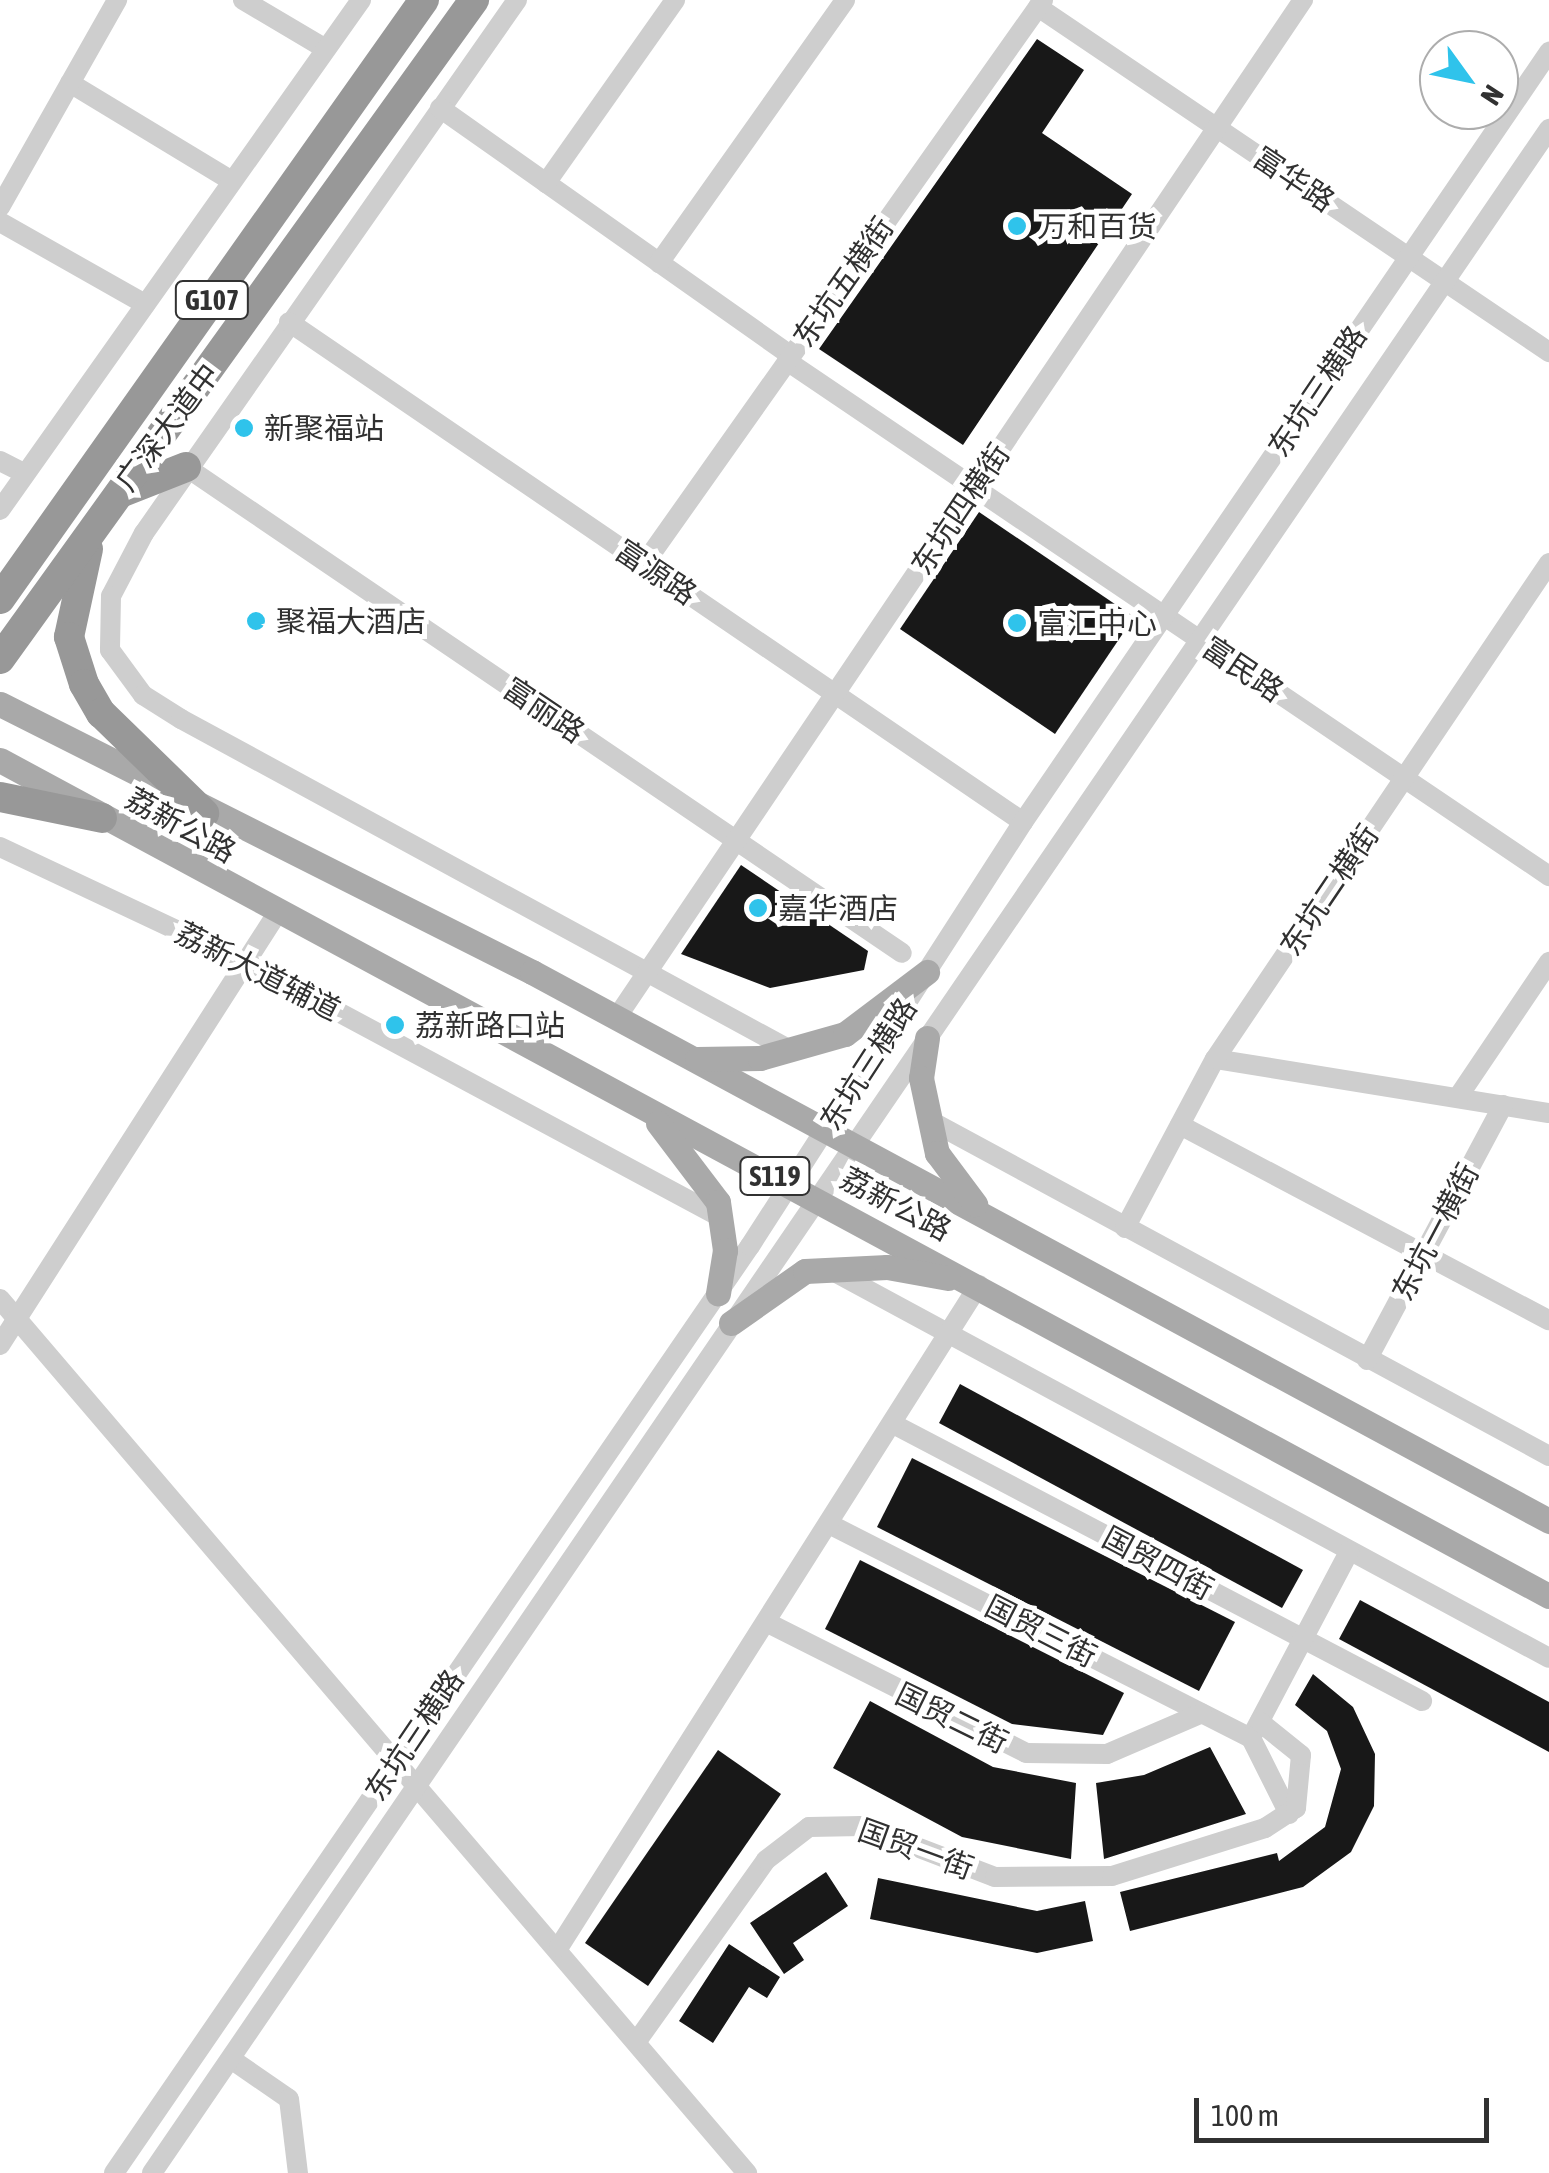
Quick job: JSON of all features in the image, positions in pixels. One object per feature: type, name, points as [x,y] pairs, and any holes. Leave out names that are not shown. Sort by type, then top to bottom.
[{"type":"highway","name":"广深大道中","points":[[0,599],[424,0]]},
{"type":"highway","name":"广深大道中","points":[[0,659],[474,0]]},
{"type":"highway","points":[[118,494],[186,467]]},
{"type":"highway","points":[[95,525],[72,606],[72,657],[101,714],[204,813]]},
{"type":"highway","points":[[0,797],[102,818]]},
{"type":"main road","name":"荔新公路","points":[[0,704],[204,813],[326,865],[617,1018],[822,1134],[989,1219],[1549,1520]]},
{"type":"main road","name":"荔新公路","points":[[0,760],[276,915],[979,1284],[1549,1596]]},
{"type":"main road","points":[[690,1059],[792,1052],[878,1018],[927,972]]},
{"type":"main road","points":[[927,1038],[928,1120],[952,1179],[989,1219]]},
{"type":"main road","points":[[644,1109],[707,1180],[722,1218],[718,1293]]},
{"type":"main road","points":[[731,1322],[778,1284],[828,1268],[887,1267],[979,1284]]},
{"type":"street","points":[[0,207],[117,0]]},
{"type":"street","points":[[243,0],[326,49]]},
{"type":"street","points":[[0,510],[361,0]]},
{"type":"street","points":[[516,0],[186,467],[121,570],[106,625],[110,650],[143,695],[181,719],[792,1052]]},
{"type":"street","points":[[546,183],[675,0]]},
{"type":"street","points":[[659,262],[844,0]]},
{"type":"street","name":"东坑四横街","points":[[617,1018],[1303,0]]},
{"type":"street","name":"富华路","points":[[1040,4],[1549,352]]},
{"type":"street","name":"东坑五横街","points":[[644,564],[1040,4]]},
{"type":"street","name":"东坑三横路","points":[[114,2173],[718,1293],[1023,822],[1549,52]]},
{"type":"street","points":[[70,83],[232,181]]},
{"type":"street","name":"富民路","points":[[440,108],[974,487],[1549,876]]},
{"type":"street","name":"东坑三横路","points":[[152,2173],[422,1785],[731,1322],[1549,129]]},
{"type":"street","points":[[0,222],[145,304]]},
{"type":"street","name":"富源路","points":[[288,322],[1023,822]]},
{"type":"street","points":[[0,461],[25,474]]},
{"type":"street","name":"富丽路","points":[[186,467],[902,953]]},
{"type":"street","name":"东坑二横街","points":[[1125,1228],[1215,1059],[1549,563]]},
{"type":"street","name":"荔新大道辅道","points":[[0,847],[247,964],[722,1218]]},
{"type":"street","points":[[0,1345],[276,915]]},
{"type":"street","points":[[1458,1096],[1549,962]]},
{"type":"street","points":[[1215,1059],[1549,1113]]},
{"type":"street","name":"东坑一横街","points":[[1366,1360],[1503,1104]]},
{"type":"street","points":[[928,1120],[1549,1456]]},
{"type":"street","points":[[1180,1125],[1549,1320]]},
{"type":"street","points":[[828,1268],[950,1338],[1549,1658]]},
{"type":"street","points":[[559,1948],[950,1338],[979,1284]]},
{"type":"street","points":[[0,1299],[422,1785],[747,2173]]},
{"type":"street","name":"国贸四街","points":[[895,1424],[1422,1701]]},
{"type":"street","name":"国贸三街","points":[[831,1524],[1202,1713],[1256,1730]]},
{"type":"street","points":[[1289,1814],[1256,1730],[1349,1552]]},
{"type":"street","name":"国贸二街","points":[[768,1623],[1026,1753],[1107,1754],[1202,1713]]},
{"type":"street","points":[[1256,1730],[1301,1755],[1304,1791],[1289,1814]]},
{"type":"street","name":"国贸一街","points":[[637,2041],[766,1860],[808,1828],[862,1826],[967,1870],[1054,1882],[1112,1876],[1289,1814]]},
{"type":"street","points":[[230,2059],[289,2100],[298,2173]]},
{"type":"building","name":"万和百货","points":[[1037,39],[1084,70],[1042,133],[1132,194],[963,445],[819,349]]},
{"type":"building","name":"富汇中心","points":[[979,512],[1134,617],[1055,734],[900,629]]},
{"type":"building","name":"嘉华酒店","points":[[741,865],[868,951],[864,970],[770,988],[681,954]]},
{"type":"building","points":[[960,1384],[1303,1570],[1282,1608],[939,1423]]},
{"type":"building","points":[[912,1458],[1235,1622],[1199,1691],[877,1527]]},
{"type":"building","points":[[860,1560],[1124,1693],[1103,1735],[1012,1724],[825,1629]]},
{"type":"building","points":[[1360,1600],[1549,1702],[1549,1752],[1339,1639]]},
{"type":"building","points":[[1313,1674],[1353,1707],[1375,1754],[1374,1806],[1351,1852],[1303,1887],[1130,1931],[1120,1892],[1277,1853],[1279,1861],[1325,1827],[1341,1769],[1327,1731],[1295,1705]]},
{"type":"building","points":[[870,1701],[993,1767],[1076,1783],[1071,1859],[962,1837],[833,1768]]},
{"type":"building","points":[[1210,1747],[1246,1814],[1104,1859],[1096,1783],[1144,1775]]},
{"type":"building","points":[[718,1750],[781,1794],[648,1986],[585,1943]]},
{"type":"building","points":[[826,1872],[848,1906],[793,1943],[804,1960],[784,1974],[750,1923]]},
{"type":"building","points":[[878,1878],[1037,1911],[1085,1901],[1093,1941],[1037,1953],[870,1919]]},
{"type":"building","points":[[729,1944],[780,1977],[767,1998],[749,1987],[713,2043],[679,2021]]},
{"type":"place","name":"万和百货","points":[[1017,226]]},
{"type":"place","name":"新聚福站","points":[[244,428]]},
{"type":"place","name":"聚福大酒店","points":[[256,621]]},
{"type":"place","name":"富汇中心","points":[[1017,623]]},
{"type":"place","name":"嘉华酒店","points":[[758,908]]},
{"type":"place","name":"荔新路口站","points":[[395,1025]]}]
